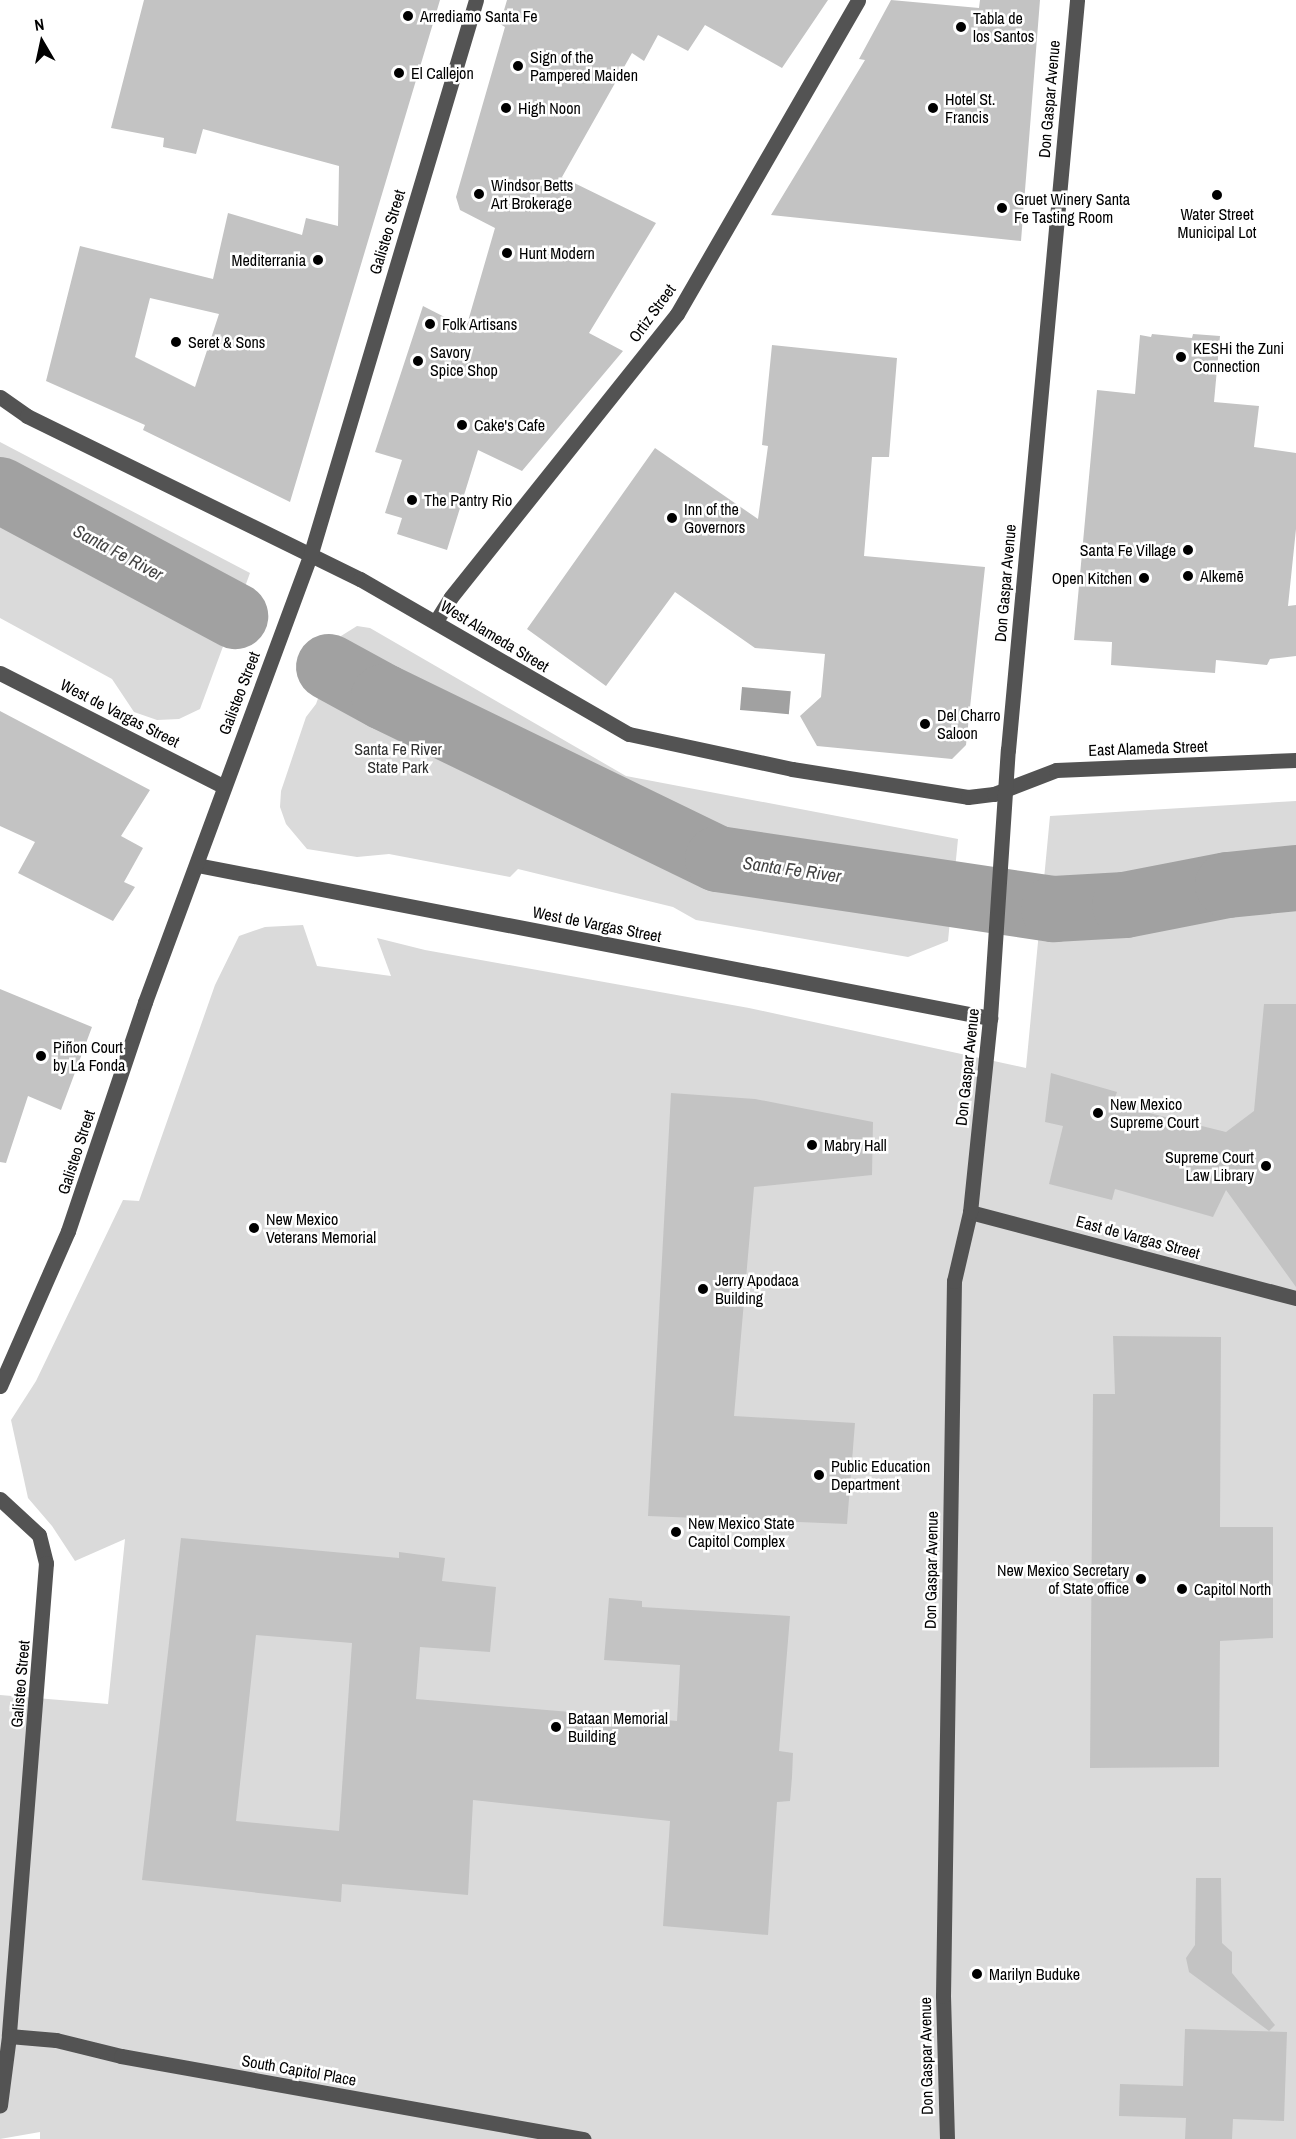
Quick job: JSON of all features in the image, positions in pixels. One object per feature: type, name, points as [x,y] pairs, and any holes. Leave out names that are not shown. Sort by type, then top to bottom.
[{"type":"street","name":"Galisteo Street","points":[[0,1386],[7,1377],[68,1231],[145,1002],[311,553],[476,0]]},
{"type":"street","name":"Ortiz Street","points":[[436,621],[452,597],[677,314],[858,0]]},
{"type":"street","name":"Don Gaspar Avenue","points":[[946,2139],[943,1996],[954,1281],[970,1212],[990,1018],[1006,790],[1077,0]]},
{"type":"street","name":"West Alameda Street","points":[[0,397],[27,416],[311,553],[436,621],[629,734],[792,770],[915,791],[968,797],[1006,790]]},
{"type":"street","name":"West de Vargas Street","points":[[0,673],[223,786]]},
{"type":"street","name":"East Alameda Street","points":[[1006,790],[1056,770],[1296,760]]},
{"type":"street","name":"West de Vargas Street","points":[[197,865],[990,1018]]},
{"type":"street","name":"East de Vargas Street","points":[[970,1212],[1296,1298]]},
{"type":"street","name":"Galisteo Street","points":[[0,1499],[39,1535],[46,1563],[9,2036],[0,2105]]},
{"type":"street","name":"South Capitol Place","points":[[9,2036],[56,2040],[121,2056],[584,2139]]},
{"type":"green space","points":[[0,442],[250,573],[200,709],[179,719],[157,720],[134,712],[112,679],[0,618]]},
{"type":"green space","name":"Santa Fe River State Park","points":[[357,626],[370,628],[626,776],[958,839],[948,941],[908,957],[696,920],[673,907],[518,869],[510,877],[389,854],[357,857],[307,849],[286,824],[280,807],[281,791],[306,717],[316,704],[341,636]]},
{"type":"green space","name":"New Mexico State Capitol Complex","points":[[1296,801],[1296,2139],[40,2139],[40,2132],[0,2139],[0,1695],[108,1704],[125,1539],[75,1561],[52,1526],[28,1498],[11,1420],[36,1381],[123,1200],[139,1201],[215,985],[239,936],[265,927],[303,925],[317,966],[391,976],[377,938],[425,950],[749,1008],[1026,1068],[1050,816]]},
{"type":"shaded area","points":[[742,687],[791,691],[789,714],[740,710]]},
{"type":"building","points":[[144,0],[440,0],[290,502],[143,430],[145,425],[46,381],[80,246],[213,279],[228,213],[302,235],[306,218],[338,226],[339,166],[203,129],[196,154],[163,147],[164,138],[111,128]],"holes":[[[150,298],[219,314],[195,387],[135,357]]]},
{"type":"building","points":[[507,0],[828,0],[782,68],[705,25],[688,51],[658,35],[644,61],[632,53],[562,177],[656,223],[589,333],[623,351],[522,471],[478,450],[447,550],[397,534],[402,518],[385,513],[402,460],[375,452],[423,306],[466,328],[495,228],[460,210],[456,197],[505,27],[500,24]]},
{"type":"building","name":"Hotel St. Francis","points":[[891,0],[979,8],[980,0],[1040,0],[1021,241],[771,215],[865,60],[859,59]]},
{"type":"building","name":"Santa Fe Village","points":[[1152,334],[1192,338],[1193,334],[1220,336],[1214,402],[1259,406],[1254,447],[1296,453],[1296,529],[1288,606],[1296,605],[1296,656],[1270,659],[1267,665],[1216,660],[1215,673],[1111,665],[1112,642],[1074,640],[1097,390],[1135,394],[1140,335],[1151,337]]},
{"type":"building","name":"Inn of the Governors","points":[[772,345],[897,358],[889,457],[872,457],[864,556],[985,567],[966,745],[952,759],[817,746],[800,716],[821,697],[825,654],[755,648],[675,592],[606,686],[527,629],[655,448],[758,519],[768,446],[762,445]]},
{"type":"building","points":[[0,711],[150,790],[121,836],[143,848],[124,882],[135,887],[113,921],[18,873],[35,842],[0,826]]},
{"type":"building","name":"Piñon Court by La Fonda","points":[[0,989],[92,1027],[61,1110],[28,1096],[6,1163],[0,1162]]},
{"type":"building","name":"New Mexico Supreme Court","points":[[1264,1004],[1296,1004],[1296,1287],[1226,1190],[1213,1217],[1115,1189],[1112,1200],[1049,1184],[1063,1126],[1045,1122],[1051,1073],[1117,1092],[1113,1104],[1226,1132],[1254,1111]]},
{"type":"building","name":"Jerry Apodaca Building","points":[[671,1093],[755,1099],[873,1122],[872,1175],[754,1187],[734,1416],[855,1423],[847,1524],[648,1516]]},
{"type":"building","name":"Capitol North","points":[[1113,1336],[1221,1337],[1220,1527],[1273,1527],[1273,1638],[1220,1641],[1219,1767],[1090,1768],[1093,1394],[1115,1394]]},
{"type":"building","name":"Bataan Memorial Building","points":[[181,1538],[399,1558],[399,1552],[445,1558],[442,1581],[496,1587],[490,1652],[420,1647],[416,1699],[677,1721],[680,1665],[604,1660],[609,1598],[642,1601],[642,1607],[790,1616],[779,1751],[793,1753],[792,1777],[790,1801],[777,1802],[768,1935],[663,1926],[670,1821],[473,1800],[468,1895],[342,1884],[341,1902],[142,1880]],"holes":[[[256,1635],[352,1643],[339,1831],[236,1821]]]},
{"type":"building","points":[[1196,1878],[1221,1878],[1222,1943],[1232,1952],[1232,1973],[1275,2025],[1269,2031],[1189,1972],[1186,1958],[1195,1945]]},
{"type":"building","points":[[1185,2029],[1287,2032],[1284,2121],[1233,2119],[1232,2139],[1185,2139],[1186,2118],[1119,2116],[1120,2084],[1183,2086]]},
{"type":"waterway","name":"Santa Fe River","points":[[0,490],[235,616]]},
{"type":"waterway","name":"Santa Fe River","points":[[329,667],[384,697],[718,859],[1054,909],[1125,905],[1228,885],[1296,878]]},
{"type":"place","name":"Arrediamo Santa Fe","points":[[408,16]]},
{"type":"place","name":"Tabla de los Santos","points":[[961,27]]},
{"type":"place","name":"Sign of the Pampered Maiden","points":[[518,66]]},
{"type":"place","name":"El Callejon","points":[[399,73]]},
{"type":"place","name":"High Noon","points":[[506,108]]},
{"type":"place","name":"Hotel St. Francis","points":[[933,108]]},
{"type":"place","name":"Windsor Betts Art Brokerage","points":[[479,194]]},
{"type":"place","name":"Water Street Municipal Lot","points":[[1217,195]]},
{"type":"place","name":"Gruet Winery Santa Fe Tasting Room","points":[[1002,208]]},
{"type":"place","name":"Hunt Modern","points":[[507,253]]},
{"type":"place","name":"Mediterrania","points":[[318,260]]},
{"type":"place","name":"Folk Artisans","points":[[430,324]]},
{"type":"place","name":"Seret & Sons","points":[[176,342]]},
{"type":"place","name":"KESHi the Zuni Connection","points":[[1181,357]]},
{"type":"place","name":"Savory Spice Shop","points":[[418,361]]},
{"type":"place","name":"Cake's Cafe","points":[[462,425]]},
{"type":"place","name":"The Pantry Rio","points":[[412,500]]},
{"type":"place","name":"Inn of the Governors","points":[[672,518]]},
{"type":"place","name":"Santa Fe Village","points":[[1188,550]]},
{"type":"place","name":"Alkemē","points":[[1188,576]]},
{"type":"place","name":"Open Kitchen","points":[[1144,578]]},
{"type":"place","name":"Del Charro Saloon","points":[[925,724]]},
{"type":"place","name":"Piñon Court by La Fonda","points":[[41,1056]]},
{"type":"place","name":"New Mexico Supreme Court","points":[[1098,1113]]},
{"type":"place","name":"Mabry Hall","points":[[812,1145]]},
{"type":"place","name":"Supreme Court Law Library","points":[[1266,1166]]},
{"type":"place","name":"New Mexico Veterans Memorial","points":[[254,1228]]},
{"type":"place","name":"Jerry Apodaca Building","points":[[703,1289]]},
{"type":"place","name":"Public Education Department","points":[[819,1475]]},
{"type":"place","name":"New Mexico State Capitol Complex","points":[[676,1532]]},
{"type":"place","name":"New Mexico Secretary of State office","points":[[1141,1579]]},
{"type":"place","name":"Capitol North","points":[[1182,1589]]},
{"type":"place","name":"Bataan Memorial Building","points":[[556,1727]]},
{"type":"place","name":"Marilyn Buduke","points":[[977,1974]]}]
